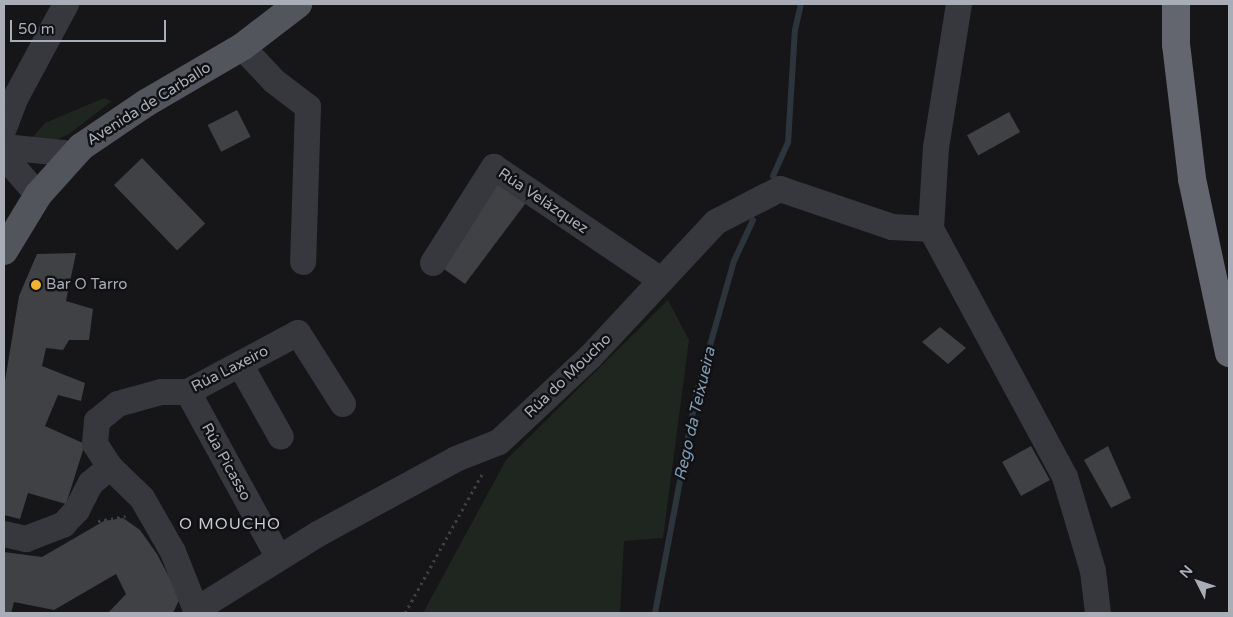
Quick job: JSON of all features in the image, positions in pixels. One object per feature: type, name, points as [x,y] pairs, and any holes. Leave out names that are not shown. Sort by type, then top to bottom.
[{"type":"highway","points":[[1176,4],[1176,44],[1192,179],[1229,353]]},
{"type":"main road","name":"Avenida de Carballo","points":[[5,237],[73,154],[146,103],[242,48],[298,4]]},
{"type":"street","points":[[4,128],[16,97],[66,4]]},
{"type":"street","points":[[959,4],[936,147],[931,229],[1065,477],[1093,571],[1098,613]]},
{"type":"street","points":[[242,48],[274,81],[308,108],[303,262]]},
{"type":"street","points":[[4,147],[73,154]]},
{"type":"street","points":[[4,156],[38,195]]},
{"type":"street","name":"Rúa Velázquez","points":[[433,263],[494,168],[661,280]]},
{"type":"street","name":"Rúa do Moucho","points":[[110,467],[142,498],[173,552],[194,612],[279,558],[456,459],[499,442],[591,356],[716,222],[780,189],[892,226],[931,229]]},
{"type":"street","name":"Rúa Laxeiro","points":[[110,467],[95,444],[97,421],[118,404],[161,392],[188,392],[241,366],[298,333],[343,404]]},
{"type":"street","points":[[241,366],[281,437]]},
{"type":"street","name":"Rúa Picasso","points":[[188,392],[279,558]]},
{"type":"street","points":[[4,534],[26,538],[63,525],[78,510],[91,483],[110,467]]},
{"type":"path","points":[[405,613],[499,442]]},
{"type":"shaded area","points":[[104,98],[112,101],[69,134],[44,146],[31,139],[45,123]]},
{"type":"shaded area","points":[[668,300],[689,340],[663,538],[624,541],[620,613],[423,613],[506,460]]},
{"type":"building","points":[[237,110],[251,137],[221,152],[208,125]]},
{"type":"building","points":[[1009,112],[1020,132],[978,155],[967,135]]},
{"type":"building","points":[[142,158],[205,223],[177,251],[114,185]]},
{"type":"building","points":[[493,179],[528,200],[465,284],[441,267]]},
{"type":"building","points":[[76,253],[66,301],[93,309],[89,340],[69,340],[63,350],[46,348],[42,366],[85,383],[81,401],[58,395],[45,426],[85,444],[66,504],[28,493],[20,519],[4,515],[4,387],[19,296],[37,254]]},
{"type":"building","points":[[940,327],[966,348],[948,364],[922,342]]},
{"type":"building","points":[[1031,446],[1050,480],[1021,496],[1002,462]]},
{"type":"building","points":[[1108,446],[1131,498],[1111,508],[1084,460]]},
{"type":"building","points":[[123,518],[140,530],[157,554],[180,598],[173,613],[108,613],[126,594],[116,574],[54,610],[14,602],[11,613],[4,613],[4,552],[42,557],[104,521]]},
{"type":"waterway","name":"Rego da Teixueira","points":[[773,176],[788,143],[795,30],[801,4]]},
{"type":"waterway","name":"Rego da Teixueira","points":[[655,613],[696,395],[734,261],[753,220]]},
{"type":"place","name":"Bar O Tarro","points":[[36,285]]},
{"type":"district","name":"O MOUCHO","points":[[230,524]]}]
